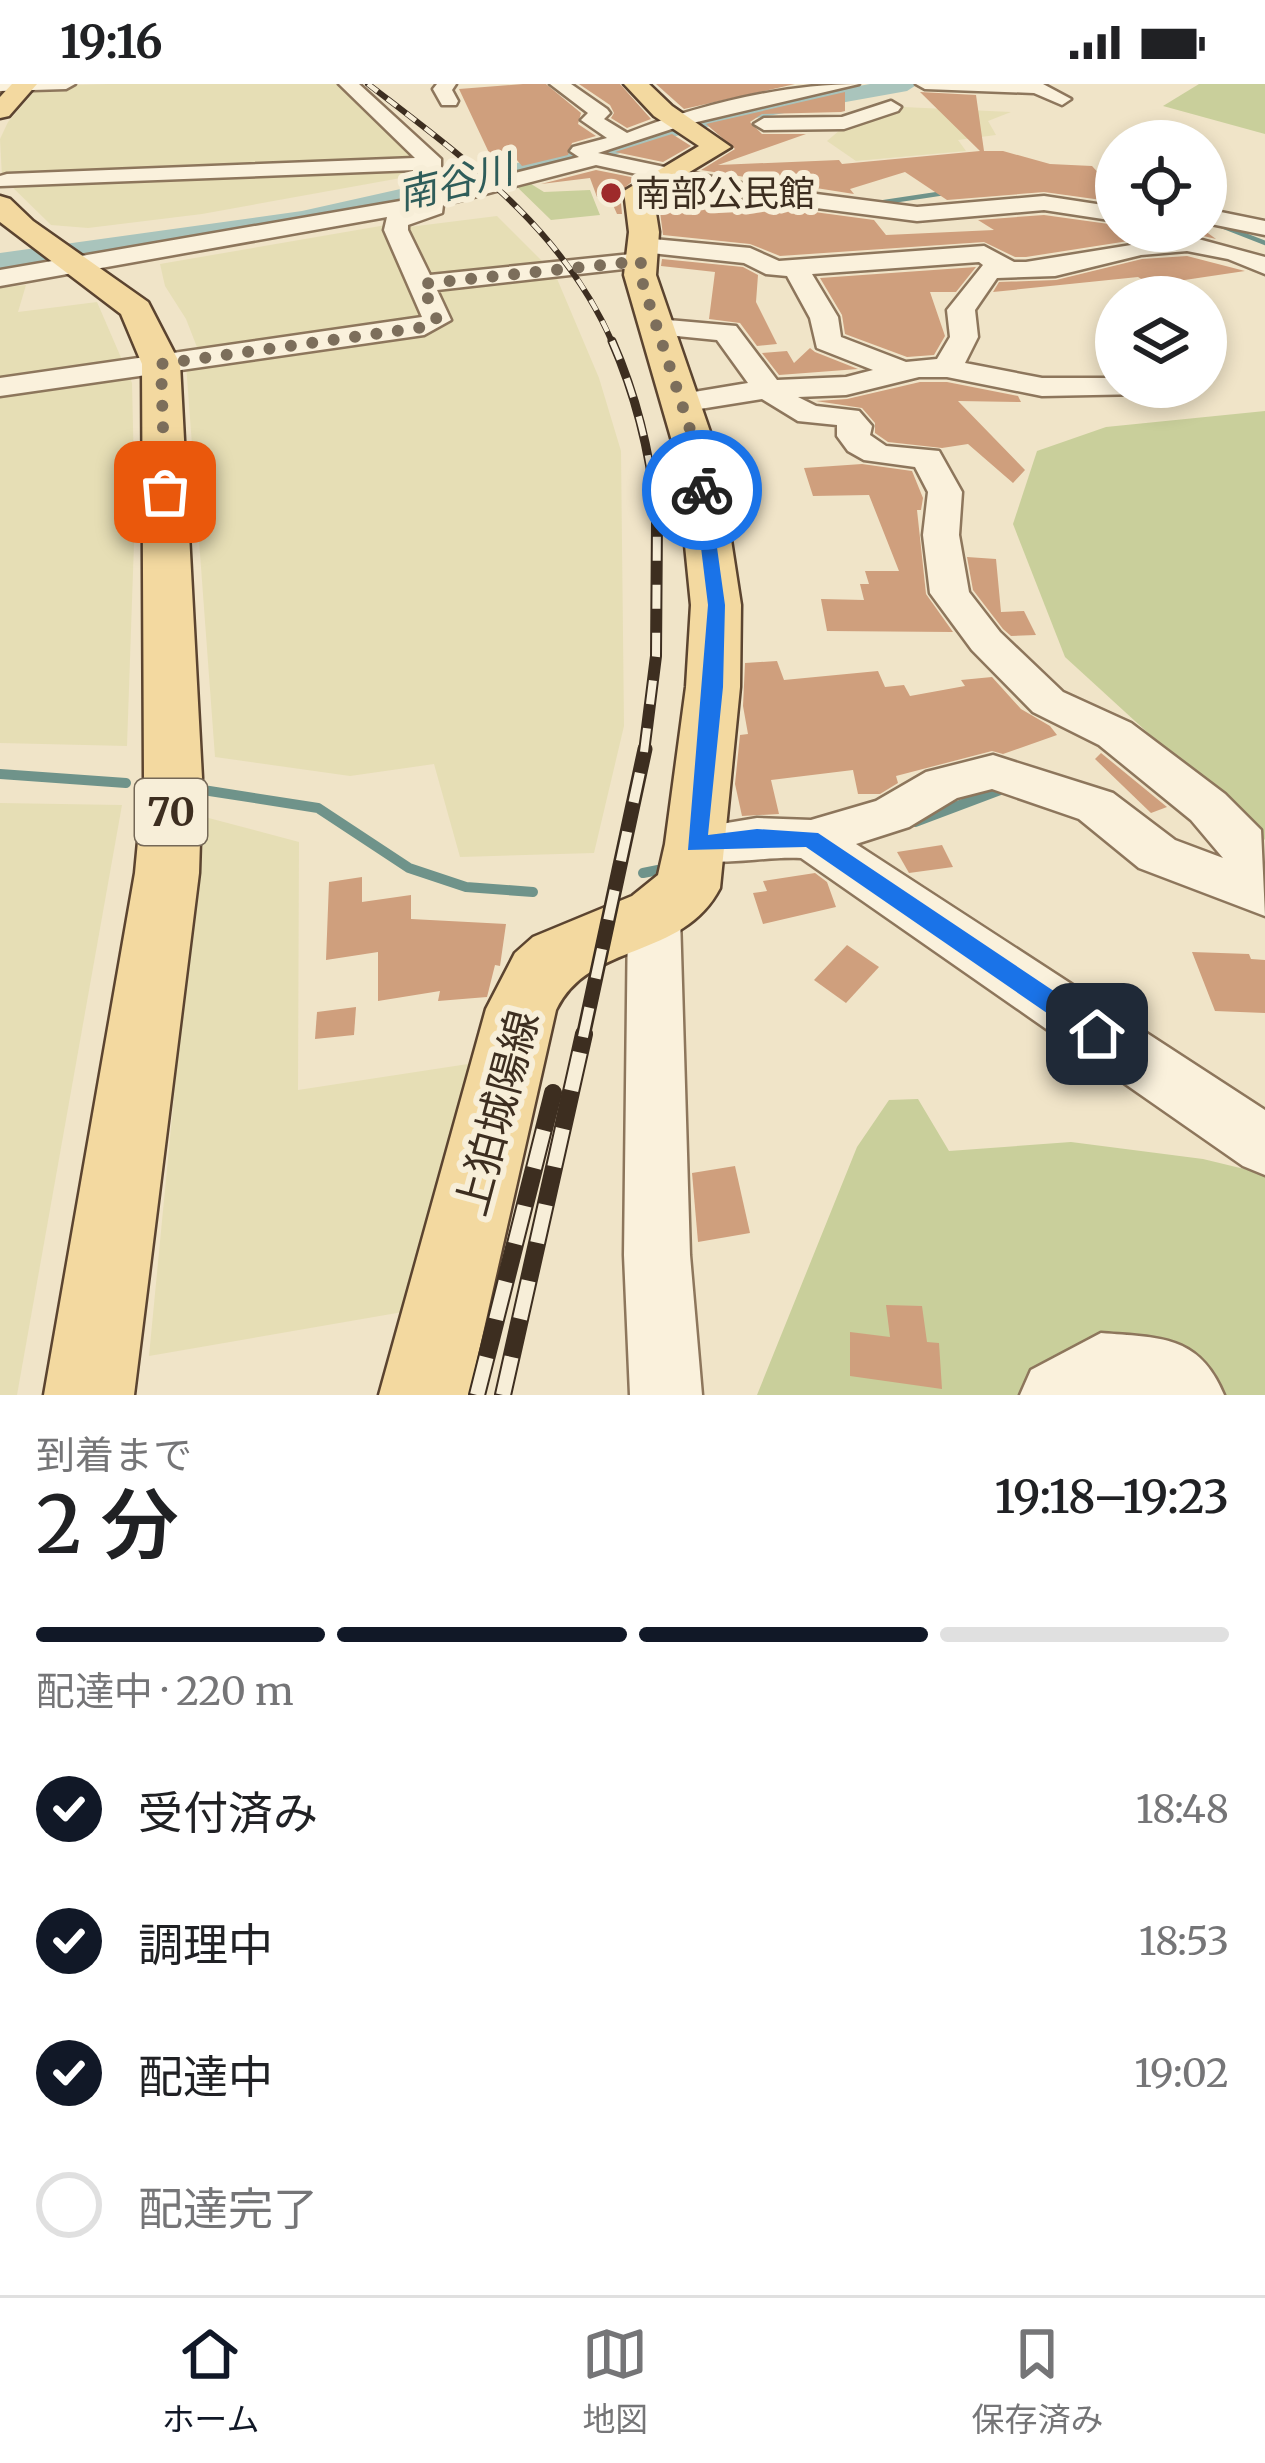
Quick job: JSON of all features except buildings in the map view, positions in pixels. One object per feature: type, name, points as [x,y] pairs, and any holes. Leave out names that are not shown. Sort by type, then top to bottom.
[{"type":"main road","points":[[636,84],[686,119],[717,150],[638,191],[640,275],[698,454],[716,605],[713,687],[688,888],[654,917]]},
{"type":"main road","points":[[0,111],[16,85]]},
{"type":"main road","name":"70","points":[[4,193],[22,227],[69,256],[136,309],[161,364],[173,778],[167,873],[89,1395]]},
{"type":"main road","name":"上狛城陽線","points":[[424,1395],[520,1009],[539,974],[557,957],[607,932],[654,917]]},
{"type":"street","points":[[16,85],[66,84]]},
{"type":"street","points":[[4,193],[433,164],[348,84]]},
{"type":"street","points":[[559,84],[601,112],[591,120],[621,138]]},
{"type":"street","points":[[560,150],[686,119],[900,84]]},
{"type":"street","points":[[925,84],[1051,90]]},
{"type":"street","points":[[0,278],[69,256],[306,227],[631,139],[686,119],[725,96],[759,94],[772,103]]},
{"type":"street","points":[[686,119],[844,123],[891,107]]},
{"type":"street","points":[[0,386],[424,327],[437,320],[396,221],[472,196],[483,181],[591,160],[723,185],[885,202],[966,185]]},
{"type":"street","points":[[723,185],[745,164]]},
{"type":"street","points":[[836,178],[916,214],[1013,192],[1095,195]]},
{"type":"street","points":[[1013,192],[1095,210]]},
{"type":"street","points":[[1013,192],[1095,220]]},
{"type":"street","points":[[1227,223],[1265,228]]},
{"type":"street","points":[[1037,238],[1078,262]]},
{"type":"street","points":[[1227,241],[1265,242]]},
{"type":"street","points":[[1227,250],[1265,266]]},
{"type":"street","points":[[946,368],[964,337],[961,310],[988,271],[1060,268],[1110,252]]},
{"type":"street","points":[[422,284],[641,253],[750,256],[776,269],[984,254],[1007,269]]},
{"type":"street","points":[[797,268],[807,295],[824,317],[827,342],[899,370]]},
{"type":"street","points":[[657,328],[726,332],[752,375],[811,415],[848,418],[856,426],[853,436],[869,453],[927,458],[945,492],[941,535],[950,593],[986,641],[1048,702],[1115,734],[1208,807],[1244,843],[1261,893]]},
{"type":"street","points":[[681,403],[770,389],[846,386],[899,370],[946,368],[1042,387],[1095,387]]},
{"type":"street","points":[[696,844],[757,837],[811,839],[892,814],[943,784],[993,772],[1096,806],[1157,854],[1261,893]]},
{"type":"street","points":[[811,839],[1265,1145]]},
{"type":"street","points":[[654,917],[657,1255],[666,1395]]},
{"type":"street","points":[[1056,1395],[1101,1368],[1166,1374],[1188,1395]]},
{"type":"shaded area","points":[[341,84],[445,170],[202,214],[88,228],[51,225],[2,177],[0,139],[8,122],[39,86]]},
{"type":"shaded area","points":[[903,107],[1011,112],[988,121],[996,135],[958,140],[966,151],[856,161],[827,141],[846,125]]},
{"type":"shaded area","points":[[497,216],[555,274],[599,378],[621,451],[624,726],[594,853],[460,857],[434,764],[350,776],[215,757],[186,364],[202,360],[186,319],[165,286],[160,264],[392,224],[393,229]]},
{"type":"shaded area","points":[[26,285],[18,312],[97,302],[132,383],[135,514],[127,746],[0,743],[0,288]]},
{"type":"shaded area","points":[[0,803],[122,805],[17,1395],[0,1395]]},
{"type":"shaded area","points":[[201,816],[299,842],[298,1090],[481,1062],[420,1309],[149,1356]]},
{"type":"green space","points":[[1199,84],[1265,84],[1265,134],[1227,120],[1163,106]]},
{"type":"green space","points":[[523,179],[544,192],[590,190],[600,215],[551,220],[512,182]]},
{"type":"green space","points":[[1265,411],[1265,840],[1065,657],[1013,524],[1037,451],[1106,427]]},
{"type":"green space","points":[[918,1099],[949,1151],[1071,1142],[1203,1159],[1265,1174],[1265,1395],[757,1395],[857,1147],[889,1100]]},
{"type":"waterway","name":"南谷川","points":[[0,262],[302,220],[595,153],[702,121],[907,84]]},
{"type":"waterway","points":[[878,203],[951,192]]},
{"type":"waterway","points":[[1227,228],[1265,243]]},
{"type":"waterway","points":[[0,774],[126,783]]},
{"type":"waterway","points":[[203,790],[318,808],[409,868],[466,887],[533,892]]},
{"type":"waterway","points":[[915,822],[1000,790]]},
{"type":"waterway","points":[[643,873],[658,870]]},
{"type":"railway","points":[[368,84],[475,169],[539,231],[592,303],[613,344]]},
{"type":"railway","points":[[612,341],[642,431],[657,524]]},
{"type":"railway","points":[[644,752],[656,656],[657,524]]},
{"type":"railway","points":[[583,1037],[645,749]]},
{"type":"railway","points":[[503,1395],[584,1034]]},
{"type":"railway","points":[[477,1395],[553,1093]]},
{"type":"way so far","points":[[165,492],[161,364],[424,327],[437,320],[422,284],[641,261],[640,275],[698,454],[702,490]]},
{"type":"place","name":"南部公民館","points":[[611,193]]},
{"type":"route","points":[[702,490],[716,605],[713,687],[696,844],[757,837],[811,839],[1097,1034]]}]
